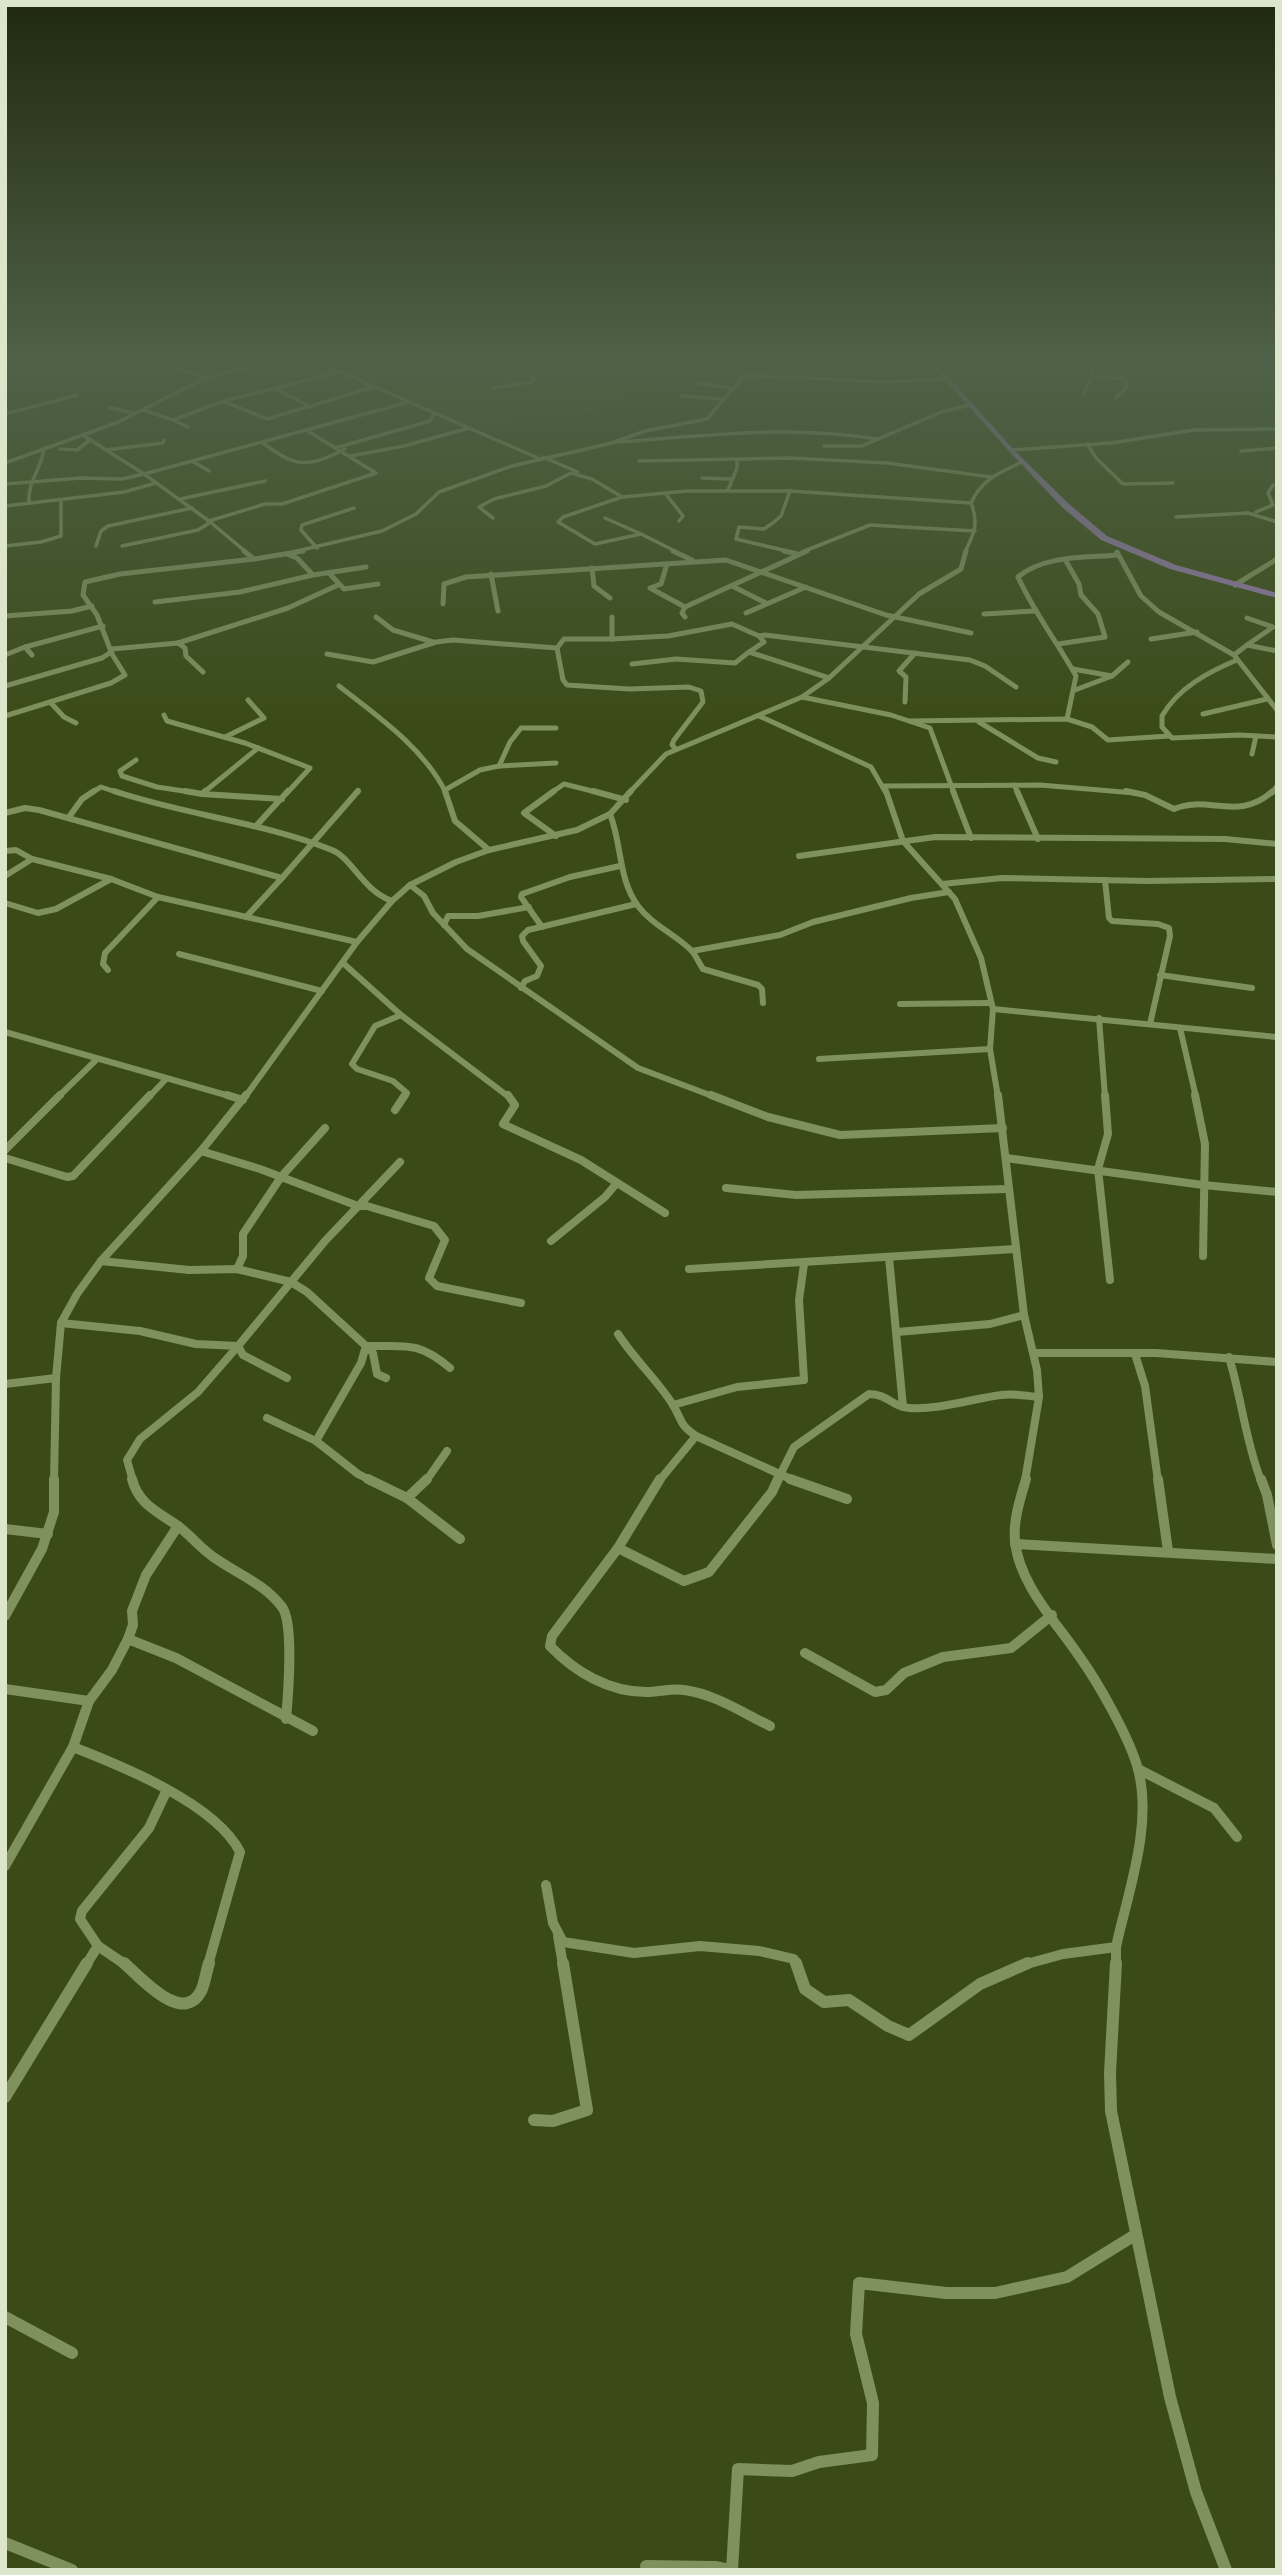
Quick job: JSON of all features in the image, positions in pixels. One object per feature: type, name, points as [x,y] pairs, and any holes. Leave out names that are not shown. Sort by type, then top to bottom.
[{"type":"highway","points":[[1041,480],[1104,538],[1152,560],[1277,596]]},
{"type":"street","points":[[5,484],[54,480]]},
{"type":"street","points":[[152,480],[192,508],[254,559]]},
{"type":"street","points":[[122,546],[198,530],[210,522],[265,505],[282,504],[357,480]]},
{"type":"street","points":[[5,716],[51,703],[121,679],[125,675],[124,668],[111,651],[103,626],[82,589],[85,582],[317,548],[382,531],[416,514],[439,492],[474,480]]},
{"type":"street","points":[[493,518],[479,507],[488,501],[534,490],[556,480]]},
{"type":"street","points":[[595,480],[617,491],[622,497]]},
{"type":"street","points":[[728,490],[731,480]]},
{"type":"street","points":[[5,1616],[48,1534],[54,1512],[56,1378],[61,1323],[77,1294],[101,1261],[201,1151],[243,1100],[357,942],[392,901],[410,885],[447,866],[489,850],[585,827],[610,814],[626,800],[663,756],[802,697],[829,678],[919,594],[961,569],[962,558],[975,531],[978,516],[971,503],[976,489],[987,480]]},
{"type":"street","points":[[1119,480],[1123,484],[1173,483]]},
{"type":"street","points":[[180,499],[265,481]]},
{"type":"street","points":[[29,503],[26,490],[31,482]]},
{"type":"street","points":[[5,506],[124,492],[156,483]]},
{"type":"street","points":[[1264,513],[1273,506],[1268,494],[1273,485]]},
{"type":"street","points":[[641,534],[594,544],[558,522],[564,517],[622,497],[728,490],[790,491],[971,503]]},
{"type":"street","points":[[790,491],[784,499],[783,511],[777,520],[764,529],[737,528],[736,539],[798,554]]},
{"type":"street","points":[[665,493],[681,512],[683,516],[679,520]]},
{"type":"street","points":[[5,546],[41,542],[61,536],[61,500]]},
{"type":"street","points":[[96,546],[101,531],[108,526],[192,508]]},
{"type":"street","points":[[317,548],[301,530],[302,526],[354,508]]},
{"type":"street","points":[[1176,517],[1264,513],[1277,522]]},
{"type":"street","points":[[605,518],[692,560]]},
{"type":"street","points":[[685,617],[682,613],[685,607],[734,587],[743,579],[766,571],[798,554],[870,525],[975,531]]},
{"type":"street","points":[[1067,719],[1076,676],[1058,644],[1034,611],[1018,577],[1032,567],[1117,555],[1124,547]]},
{"type":"street","points":[[286,554],[298,558],[313,575]]},
{"type":"street","points":[[1117,555],[1141,596],[1159,612],[1235,657],[1277,710]]},
{"type":"street","points":[[1235,585],[1277,559]]},
{"type":"street","points":[[443,604],[444,584],[447,581],[491,574],[726,560],[766,571],[894,617],[936,629],[971,633]]},
{"type":"street","points":[[1058,644],[1105,637],[1098,614],[1082,595],[1066,561]]},
{"type":"street","points":[[667,564],[661,584],[650,588],[685,607]]},
{"type":"street","points":[[155,602],[240,592],[313,575],[366,567]]},
{"type":"street","points":[[592,568],[594,586],[610,598]]},
{"type":"street","points":[[329,573],[338,586],[347,589],[378,584]]},
{"type":"street","points":[[491,574],[498,611]]},
{"type":"street","points":[[5,685],[102,658],[111,651],[178,643],[288,608],[338,586]]},
{"type":"street","points":[[734,587],[766,603]]},
{"type":"street","points":[[746,612],[806,587]]},
{"type":"street","points":[[5,615],[72,611],[92,606]]},
{"type":"street","points":[[984,614],[1034,611]]},
{"type":"street","points":[[376,617],[393,629],[436,642]]},
{"type":"street","points":[[612,617],[612,639]]},
{"type":"street","points":[[1169,737],[1160,719],[1164,708],[1273,627],[1247,618]]},
{"type":"street","points":[[632,664],[676,659],[735,663],[764,642],[759,636],[732,624],[668,636],[564,639],[557,648],[563,680],[567,685],[629,689],[689,687],[701,691],[703,702],[674,740],[672,745],[676,749]]},
{"type":"street","points":[[5,655],[103,626]]},
{"type":"street","points":[[1151,639],[1196,632]]},
{"type":"street","points":[[759,636],[772,633],[970,660],[985,666],[1016,687]]},
{"type":"street","points":[[327,654],[373,662],[436,642],[453,640],[557,648]]},
{"type":"street","points":[[178,643],[185,648],[186,656],[203,672]]},
{"type":"street","points":[[1247,645],[1277,651]]},
{"type":"street","points":[[25,647],[32,655]]},
{"type":"street","points":[[749,652],[829,678]]},
{"type":"street","points":[[905,702],[906,677],[899,671],[915,653]]},
{"type":"street","points":[[1075,690],[1112,676],[1128,662]]},
{"type":"street","points":[[1073,669],[1112,676]]},
{"type":"street","points":[[339,685],[396,731],[431,769],[445,790],[455,821],[489,850]]},
{"type":"street","points":[[802,697],[877,711],[930,728],[971,838]]},
{"type":"street","points":[[1203,714],[1267,699]]},
{"type":"street","points":[[225,737],[264,718],[248,700]]},
{"type":"street","points":[[51,703],[64,717],[76,723]]},
{"type":"street","points":[[164,715],[167,721],[225,737],[310,768],[256,826]]},
{"type":"street","points":[[759,716],[871,767],[884,786],[903,841],[955,899],[981,958],[992,1006],[990,1049],[1003,1128],[1007,1189],[1024,1315],[1034,1353],[1038,1397],[1030,1464],[1014,1522],[1015,1544],[1022,1567],[1039,1600],[1052,1615],[1110,1708],[1138,1769],[1144,1819],[1115,1947],[1111,2111],[1170,2397],[1196,2492],[1226,2570]]},
{"type":"street","points":[[909,721],[1067,719],[1092,727],[1108,740],[1277,737]]},
{"type":"street","points":[[979,722],[1038,758],[1056,762]]},
{"type":"street","points":[[499,766],[510,742],[522,728],[556,728]]},
{"type":"street","points":[[1252,754],[1256,736]]},
{"type":"street","points":[[202,794],[258,748]]},
{"type":"street","points":[[136,760],[120,771],[122,776],[158,788],[282,799]]},
{"type":"street","points":[[445,790],[480,770],[499,766],[556,763]]},
{"type":"street","points":[[556,836],[524,813],[564,784],[626,800]]},
{"type":"street","points":[[884,786],[1014,785],[1124,791],[1144,795],[1174,808],[1188,803],[1238,809],[1271,794],[1277,786]]},
{"type":"street","points":[[1014,785],[1038,839]]},
{"type":"street","points":[[69,817],[82,799],[101,788],[256,826],[335,850],[370,889],[392,901]]},
{"type":"street","points":[[246,916],[358,791]]},
{"type":"street","points":[[5,813],[29,806],[51,815],[69,817],[282,878]]},
{"type":"street","points":[[610,814],[619,836],[620,866],[636,904],[649,919],[692,951],[703,969],[758,985],[762,989],[763,1003]]},
{"type":"street","points":[[799,856],[903,841],[971,838],[1225,839],[1277,844]]},
{"type":"street","points":[[5,851],[16,850],[32,859],[111,879],[158,897],[357,942]]},
{"type":"street","points":[[6,875],[32,859]]},
{"type":"street","points":[[542,927],[521,897],[529,891],[620,866]]},
{"type":"street","points":[[692,951],[779,935],[813,922],[911,898],[973,879],[1277,878]]},
{"type":"street","points":[[5,903],[38,913],[56,909],[111,879]]},
{"type":"street","points":[[1105,880],[1109,918],[1158,924],[1169,928],[1170,936],[1150,1024]]},
{"type":"street","points":[[410,885],[424,896],[444,925],[467,949],[638,1068],[717,1100],[820,1132],[840,1135],[1003,1128]]},
{"type":"street","points":[[107,970],[103,964],[105,953],[158,897]]},
{"type":"street","points":[[521,988],[525,981],[537,976],[541,966],[525,946],[522,936],[528,930],[636,904]]},
{"type":"street","points":[[444,925],[448,916],[478,916],[529,907]]},
{"type":"street","points":[[179,954],[322,991]]},
{"type":"street","points":[[343,963],[401,1015],[465,1061],[513,1101],[515,1105],[503,1124],[581,1160],[665,1213]]},
{"type":"street","points":[[1160,975],[1252,988]]},
{"type":"street","points":[[900,1004],[992,1006],[1276,1037]]},
{"type":"street","points":[[395,1110],[407,1093],[402,1086],[357,1069],[352,1064],[375,1026],[401,1015]]},
{"type":"street","points":[[1099,1018],[1108,1134],[1098,1169],[1110,1280]]},
{"type":"street","points":[[1180,1028],[1205,1144],[1203,1255]]},
{"type":"street","points":[[5,1032],[243,1100]]},
{"type":"street","points":[[819,1059],[990,1049]]},
{"type":"street","points":[[5,1150],[96,1059]]},
{"type":"street","points":[[5,1158],[67,1177],[73,1176],[166,1079]]},
{"type":"street","points":[[237,1269],[243,1256],[243,1234],[281,1177],[325,1128]]},
{"type":"street","points":[[201,1151],[359,1206],[435,1226],[445,1240],[441,1254],[431,1267],[429,1278],[437,1286],[521,1303]]},
{"type":"street","points":[[1006,1158],[1203,1185],[1277,1192]]},
{"type":"street","points":[[286,1719],[289,1683],[287,1619],[283,1608],[261,1587],[211,1556],[178,1526],[147,1506],[135,1490],[127,1460],[135,1443],[198,1391],[291,1282],[401,1162]]},
{"type":"street","points":[[551,1241],[605,1197],[616,1184]]},
{"type":"street","points":[[726,1188],[762,1193],[820,1194],[1007,1189]]},
{"type":"street","points":[[689,1269],[804,1264],[865,1256],[889,1257],[1015,1249]]},
{"type":"street","points":[[889,1257],[903,1407]]},
{"type":"street","points":[[101,1261],[189,1270],[237,1269],[291,1282],[307,1292],[373,1353],[377,1374],[386,1378]]},
{"type":"street","points":[[673,1405],[737,1387],[804,1380],[799,1300],[804,1264]]},
{"type":"street","points":[[897,1332],[990,1324],[1024,1315]]},
{"type":"street","points":[[61,1323],[140,1331],[196,1344],[238,1346]]},
{"type":"street","points":[[618,1334],[634,1359],[673,1405],[682,1426],[696,1436],[778,1475],[847,1499]]},
{"type":"street","points":[[366,1346],[398,1344],[414,1347],[436,1356],[450,1368]]},
{"type":"street","points":[[238,1346],[243,1355],[287,1378]]},
{"type":"street","points":[[316,1441],[361,1363],[366,1346]]},
{"type":"street","points":[[1034,1353],[1077,1351],[1229,1357],[1277,1362]]},
{"type":"street","points":[[1135,1354],[1145,1386],[1168,1551]]},
{"type":"street","points":[[1229,1357],[1240,1394],[1248,1446],[1267,1495],[1277,1545]]},
{"type":"street","points":[[5,1384],[56,1378]]},
{"type":"street","points":[[618,1548],[684,1581],[709,1572],[772,1492],[794,1447],[869,1394],[883,1394],[903,1407],[953,1405],[1004,1394],[1038,1397]]},
{"type":"street","points":[[267,1418],[316,1441],[358,1474],[407,1498],[460,1539]]},
{"type":"street","points":[[696,1436],[644,1502],[618,1548],[552,1636],[550,1646],[588,1677],[608,1685],[643,1692],[682,1690],[705,1695],[770,1726]]},
{"type":"street","points":[[407,1498],[422,1486],[447,1451]]},
{"type":"street","points":[[5,1866],[73,1747],[89,1701],[112,1670],[128,1639],[133,1625],[132,1611],[146,1575],[178,1526]]},
{"type":"street","points":[[5,1529],[48,1534]]},
{"type":"street","points":[[1015,1544],[1277,1559]]},
{"type":"street","points":[[804,1653],[875,1692],[886,1690],[904,1673],[943,1657],[1011,1648],[1052,1615]]},
{"type":"street","points":[[128,1639],[180,1659],[286,1719],[313,1731]]},
{"type":"street","points":[[5,1689],[89,1701]]},
{"type":"street","points":[[73,1747],[136,1772],[217,1822],[232,1836],[240,1852],[201,1991],[193,2000],[183,2004],[170,2002],[124,1963],[98,1946],[80,1919],[82,1911],[149,1828],[166,1792]]},
{"type":"street","points":[[1138,1769],[1214,1808],[1237,1837]]},
{"type":"street","points":[[534,2120],[540,2123],[587,2110],[558,1936],[546,1885]]},
{"type":"street","points":[[558,1936],[563,1942],[635,1953],[700,1946],[760,1951],[794,1959],[805,1989],[824,2002],[849,2000],[888,2026],[909,2035],[980,1984],[1026,1962],[1058,1953],[1115,1947]]},
{"type":"street","points":[[5,2097],[98,1946]]},
{"type":"street","points":[[646,2566],[715,2567],[731,2570],[738,2469],[792,2471],[819,2462],[872,2455],[873,2403],[856,2334],[859,2283],[946,2293],[995,2293],[1067,2277],[1135,2235]]},
{"type":"street","points":[[5,2317],[72,2353]]},
{"type":"street","points":[[5,2543],[72,2570]]}]
